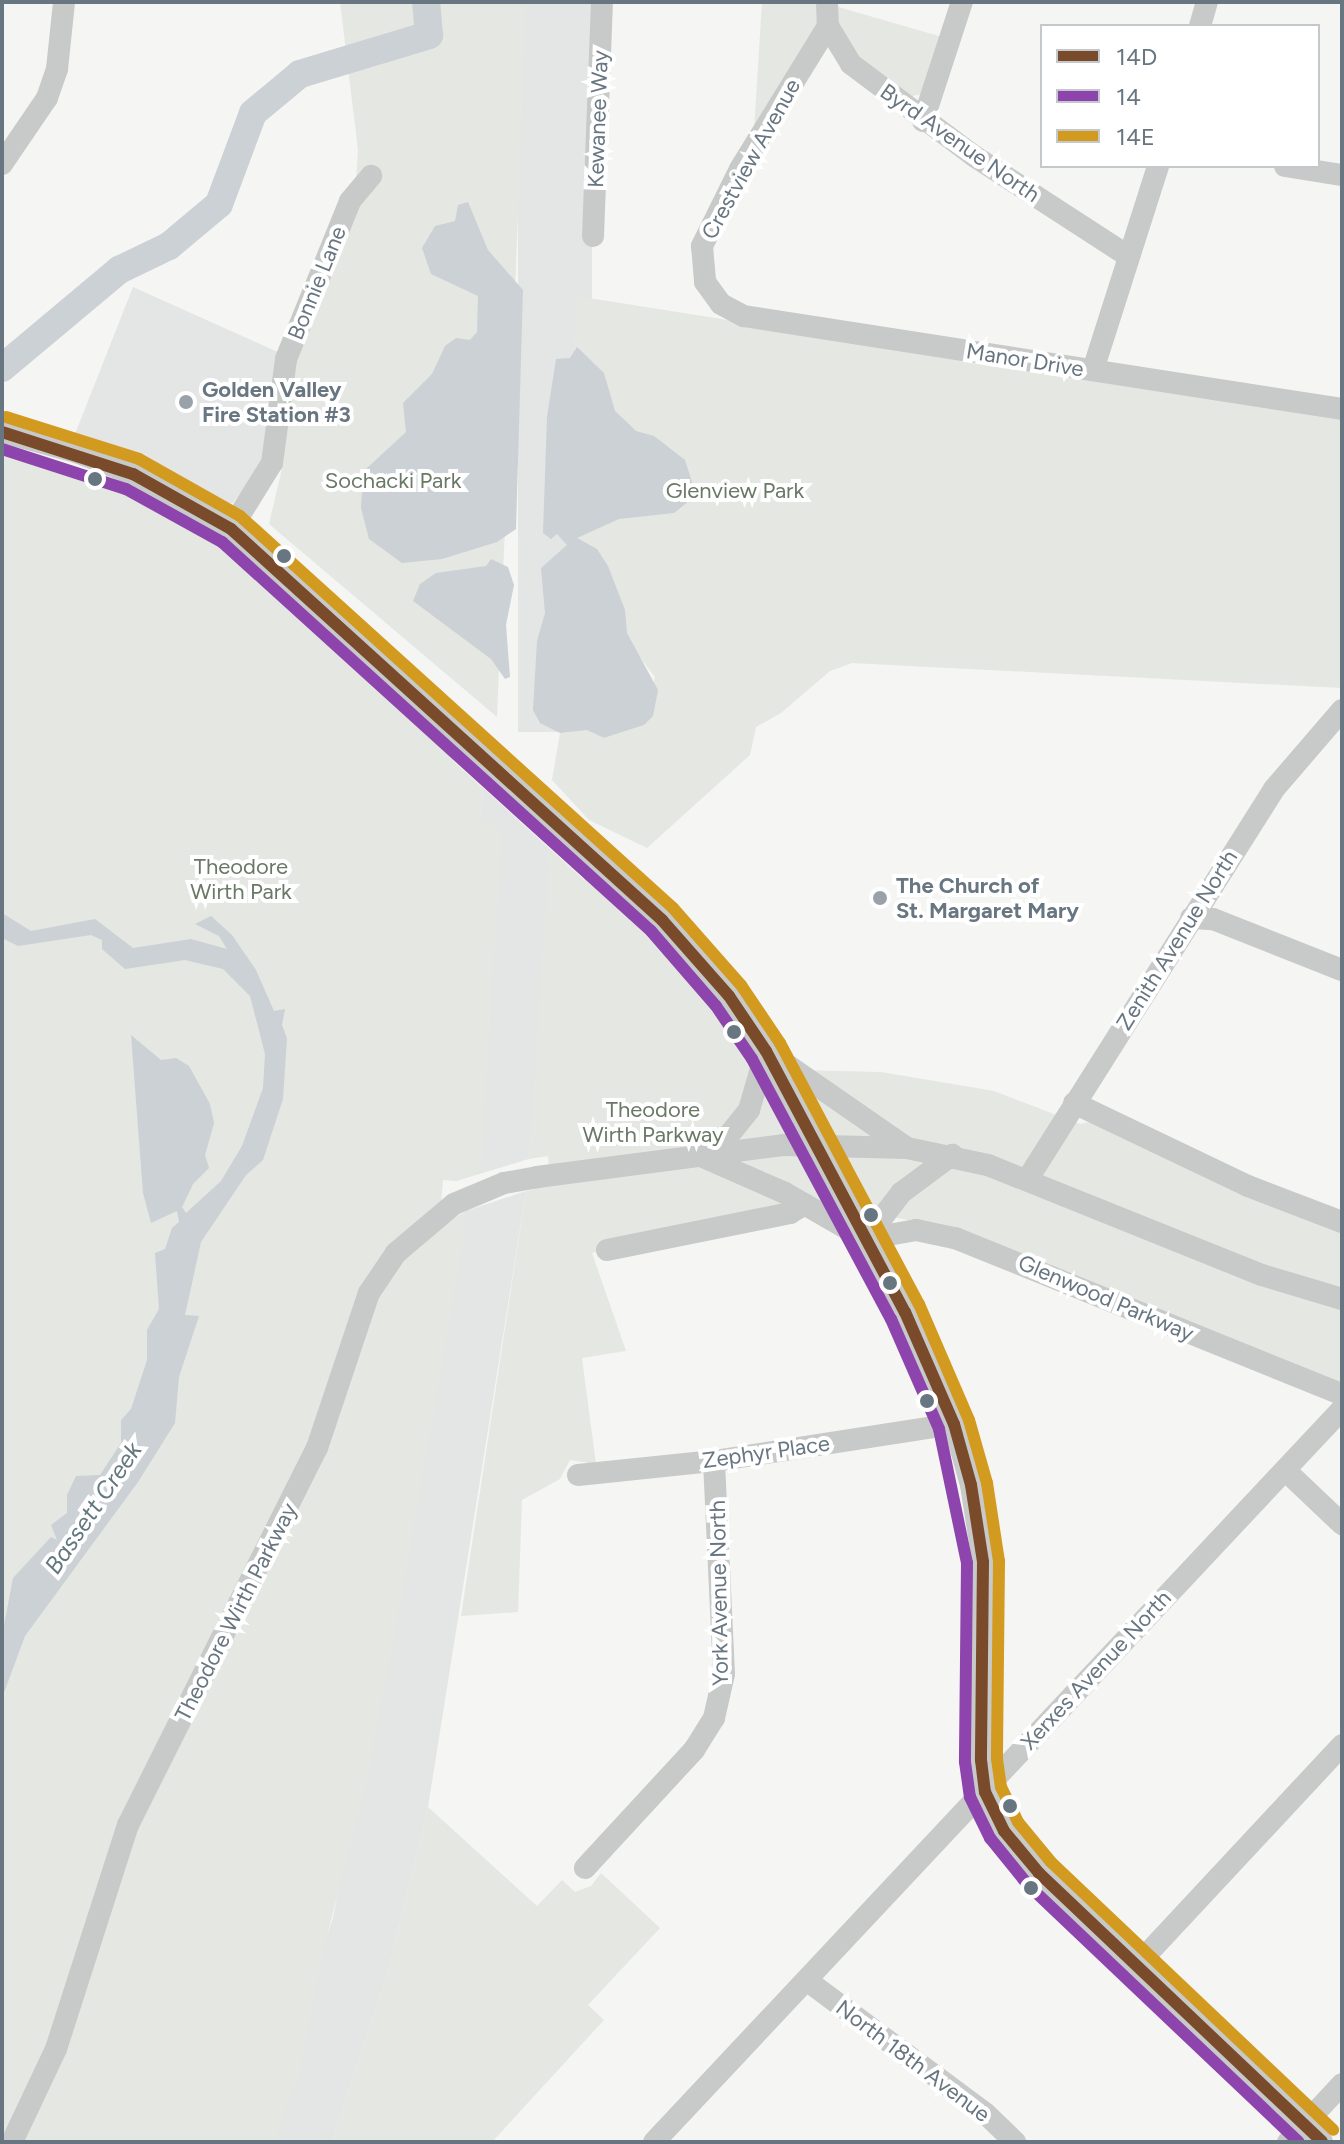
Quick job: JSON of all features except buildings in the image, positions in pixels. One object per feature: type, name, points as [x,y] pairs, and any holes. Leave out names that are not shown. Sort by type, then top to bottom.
[{"type":"street","points":[[2,164],[47,98],[57,69],[64,2]]},
{"type":"street","name":"Kewanee Way","points":[[593,236],[602,2]]},
{"type":"street","name":"Byrd Avenue North","points":[[827,2],[828,26],[851,64],[923,121],[1128,256]]},
{"type":"street","points":[[923,121],[962,2]]},
{"type":"street","points":[[1201,24],[1207,2]]},
{"type":"street","name":"Crestview Avenue","points":[[713,296],[700,258],[707,233],[828,26]]},
{"type":"street","points":[[1093,370],[1157,168]]},
{"type":"street","points":[[1298,168],[1342,175]]},
{"type":"street","name":"Bonnie Lane","points":[[231,529],[272,463],[279,383],[301,318],[350,201],[371,176]]},
{"type":"street","name":"Manor Drive","points":[[713,296],[744,316],[1342,409]]},
{"type":"street","points":[[2,432],[76,452],[133,474],[231,529],[455,730],[698,958],[766,1051],[928,1358],[954,1424],[971,1485],[983,1562],[985,1792],[1017,1850],[1322,2142]]},
{"type":"street","name":"Zenith Avenue North","points":[[1027,1180],[1274,789],[1342,710]]},
{"type":"street","points":[[1191,918],[1213,919],[1342,970]]},
{"type":"street","points":[[766,1051],[907,1148]]},
{"type":"street","points":[[701,1156],[724,1141],[749,1110],[766,1051]]},
{"type":"street","points":[[1074,1103],[1248,1186],[1342,1222]]},
{"type":"street","name":"Theodore Wirth Parkway","points":[[12,2142],[56,2049],[128,1825],[317,1448],[369,1293],[396,1253],[440,1213],[475,1193],[537,1177],[813,1141],[907,1148],[952,1155],[1027,1180],[1262,1275],[1342,1299]]},
{"type":"street","points":[[866,1239],[901,1193],[952,1155]]},
{"type":"street","points":[[701,1156],[805,1204],[866,1239]]},
{"type":"street","points":[[607,1250],[790,1213],[805,1204]]},
{"type":"street","name":"Glenwood Parkway","points":[[866,1239],[916,1230],[955,1238],[1342,1394]]},
{"type":"street","name":"Xerxes Avenue North","points":[[654,2142],[809,1982],[1342,1409]]},
{"type":"street","name":"Zephyr Place","points":[[578,1475],[714,1461],[954,1424]]},
{"type":"street","name":"York Avenue North","points":[[585,1868],[694,1750],[714,1718],[724,1662],[714,1461]]},
{"type":"street","points":[[1285,1470],[1342,1524]]},
{"type":"street","points":[[1136,1966],[1342,1745]]},
{"type":"street","name":"North 18th Avenue","points":[[809,1982],[985,2113],[1015,2142]]},
{"type":"street","points":[[1288,2142],[1342,2084]]},
{"type":"shaded area","points":[[518,2],[592,2],[592,732],[518,732]]},
{"type":"shaded area","points":[[133,287],[280,353],[267,458],[233,503],[215,504],[154,469],[73,439]]},
{"type":"shaded area","points":[[483,788],[549,848],[543,979],[529,1159],[456,1181]]},
{"type":"shaded area","points":[[526,1191],[428,1807],[391,1961],[332,2142],[255,2142],[333,1918],[466,1211]]},
{"type":"green space","name":"Sochacki Park","points":[[340,2],[527,2],[497,717],[269,524],[281,473],[291,364],[354,213],[358,150]]},
{"type":"green space","points":[[762,2],[818,2],[819,21],[754,130]]},
{"type":"green space","points":[[835,6],[942,37],[922,94],[907,97],[853,51],[838,28]]},
{"type":"green space","name":"Glenview Park","points":[[576,296],[1342,417],[1342,688],[852,663],[830,671],[781,713],[756,727],[750,755],[647,848],[589,820],[552,780],[560,733],[587,730],[604,738],[644,725],[655,677],[638,655],[559,651]]},
{"type":"green space","name":"Theodore Wirth Park","points":[[2,446],[114,480],[183,515],[237,551],[454,749],[453,761],[483,788],[481,822],[494,823],[502,835],[481,1170],[456,1181],[443,1180],[439,1227],[466,1211],[464,1240],[402,1595],[367,1781],[323,1951],[300,2074],[273,2142],[2,2142]]},
{"type":"green space","name":"Theodore Wirth Parkway","points":[[549,848],[584,880],[585,870],[665,948],[717,1011],[751,1069],[881,1072],[994,1091],[1080,1124],[1090,1122],[1342,1230],[1342,1383],[979,1236],[812,1199],[592,1253],[626,1351],[582,1358],[596,1464],[570,1460],[560,1479],[522,1500],[518,1612],[461,1616],[526,1191],[535,1189],[538,1169],[549,1167],[548,1156],[529,1159]]},
{"type":"green space","points":[[428,1807],[537,1906],[562,1880],[575,1892],[591,1886],[601,1873],[660,1928],[588,2005],[604,2020],[492,2142],[332,2142],[391,1961]]},
{"type":"water","points":[[468,202],[488,250],[523,290],[516,529],[497,542],[442,559],[402,563],[369,539],[361,508],[362,489],[366,469],[406,432],[403,403],[432,374],[445,346],[456,338],[470,340],[477,332],[478,296],[431,274],[422,248],[435,226],[455,221],[458,205]]},
{"type":"water","points":[[577,347],[604,373],[615,411],[636,431],[654,436],[685,460],[694,488],[689,501],[674,513],[619,519],[577,538],[597,549],[608,566],[625,610],[627,633],[658,690],[653,716],[644,725],[604,738],[587,730],[560,733],[540,723],[533,710],[537,641],[545,613],[541,568],[567,545],[557,534],[551,539],[543,533],[547,417],[556,359],[570,358]]},
{"type":"water","points":[[491,559],[508,567],[514,585],[506,625],[510,677],[505,679],[491,659],[413,601],[420,584],[436,573],[486,566]]},
{"type":"water","points":[[2,913],[31,931],[95,919],[133,948],[191,939],[227,949],[219,936],[195,924],[211,916],[232,935],[256,970],[274,1011],[285,1009],[282,1025],[287,1038],[283,1099],[263,1160],[246,1175],[201,1242],[185,1315],[199,1316],[179,1377],[175,1423],[138,1482],[25,1636],[2,1698],[2,1636],[13,1578],[51,1537],[57,1540],[51,1525],[67,1513],[67,1495],[76,1476],[100,1475],[121,1443],[121,1420],[131,1409],[147,1360],[147,1330],[159,1309],[155,1253],[165,1249],[172,1228],[179,1222],[177,1211],[151,1223],[143,1193],[131,1035],[161,1060],[176,1058],[189,1066],[210,1104],[214,1123],[205,1155],[209,1168],[193,1184],[182,1207],[186,1213],[221,1181],[242,1146],[263,1088],[265,1054],[250,996],[223,969],[185,960],[125,969],[102,949],[102,940],[91,935],[18,946],[2,938]]},
{"type":"waterway","name":"Bassett Creek","points":[[2,368],[119,270],[169,246],[219,204],[253,113],[300,74],[429,35],[426,2]]},
{"type":"transit line","name":"14E","points":[[6,417],[139,459],[240,516],[673,908],[741,985],[780,1043],[919,1304],[969,1420],[987,1483],[999,1561],[997,1759],[1001,1787],[1018,1822],[1051,1862],[1333,2130]]},
{"type":"transit line","name":"14D","points":[[2,432],[133,474],[231,529],[662,920],[729,996],[766,1051],[905,1312],[954,1424],[971,1485],[983,1562],[981,1760],[985,1792],[1004,1831],[1039,1873],[1322,2142]]},
{"type":"transit line","name":"14","points":[[2,449],[126,489],[222,542],[651,931],[716,1006],[752,1059],[891,1319],[939,1429],[967,1563],[965,1762],[970,1797],[990,1838],[1028,1885],[1299,2142]]},
{"type":"place","name":"Golden Valley Fire Station #3","points":[[186,402]]},
{"type":"place","name":"The Church of St. Margaret Mary","points":[[880,898]]}]
